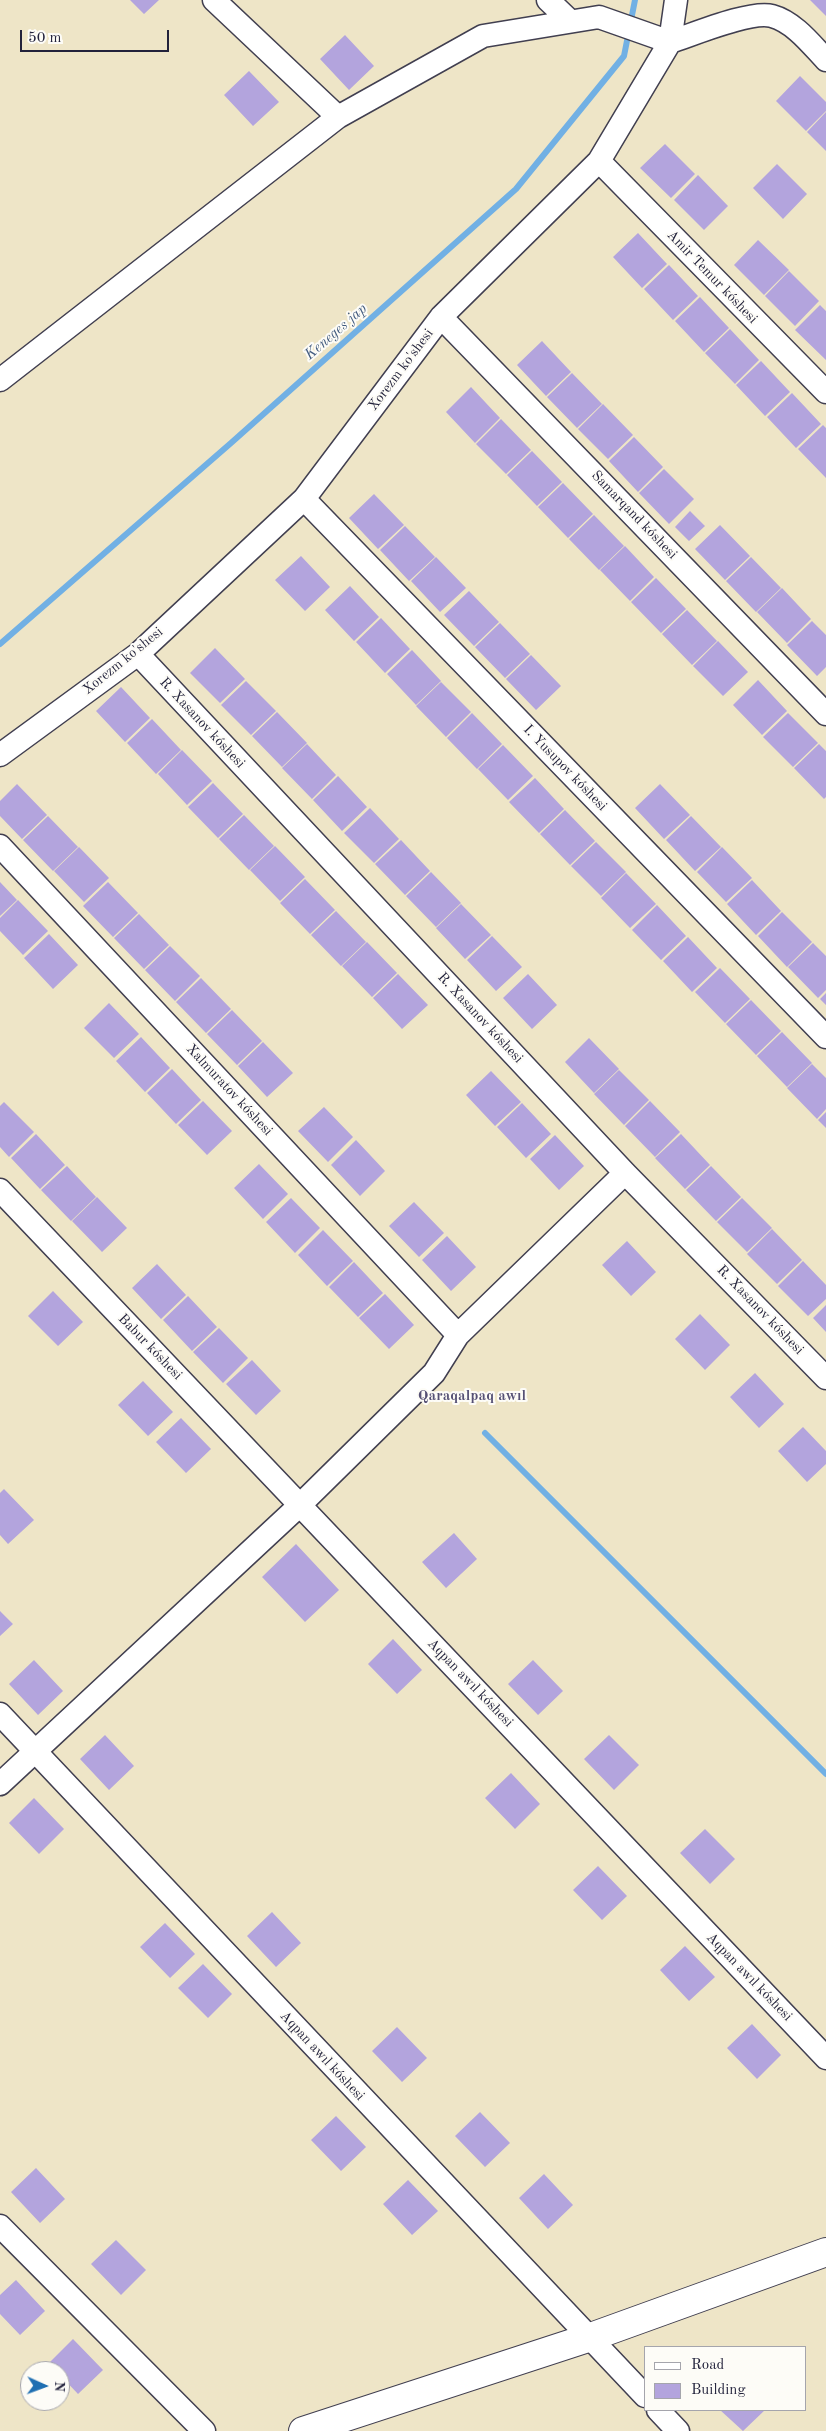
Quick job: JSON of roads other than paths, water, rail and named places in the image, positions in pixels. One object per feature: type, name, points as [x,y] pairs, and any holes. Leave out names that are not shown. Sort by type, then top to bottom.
[{"type":"street","points":[[214,0],[338,118]]},
{"type":"street","points":[[548,0],[570,21]]},
{"type":"street","points":[[670,42],[676,0]]},
{"type":"street","points":[[0,380],[338,118],[484,36],[599,17],[670,42],[745,17],[772,15],[796,29],[826,60]]},
{"type":"street","name":"Xorezm ko'shesi","points":[[0,755],[138,654],[304,499],[441,317],[599,161],[670,42]]},
{"type":"street","name":"Amir Temur kóshesi","points":[[599,161],[826,392]]},
{"type":"street","name":"Samarqand kóshesi","points":[[441,317],[826,714]]},
{"type":"street","name":"I. Yusupov kóshesi","points":[[304,499],[826,1038]]},
{"type":"street","name":"R. Xasanov kóshesi","points":[[138,654],[625,1173],[826,1378]]},
{"type":"street","name":"Xalmuratov kóshesi","points":[[0,846],[458,1335]]},
{"type":"street","points":[[0,1784],[34,1750],[300,1505],[434,1373],[458,1335],[625,1173]]},
{"type":"street","name":"Babur kóshesi","points":[[0,1190],[300,1505]]},
{"type":"street","name":"Aqpan awıl kóshesi","points":[[300,1505],[826,2058]]},
{"type":"street","name":"Aqpan awıl kóshesi","points":[[0,1714],[588,2338],[644,2395]]},
{"type":"street","points":[[0,2226],[204,2431]]},
{"type":"street","points":[[303,2431],[588,2338],[826,2252]]},
{"type":"street","points":[[659,2411],[678,2431]]},
{"type":"waterway","name":"Keneges jap","points":[[0,644],[231,443],[516,189],[624,56],[635,0]]},
{"type":"waterway","points":[[485,1433],[826,1774]]},
{"type":"district","name":"Qaraqalpaq awıl","points":[[472,1396]]}]
